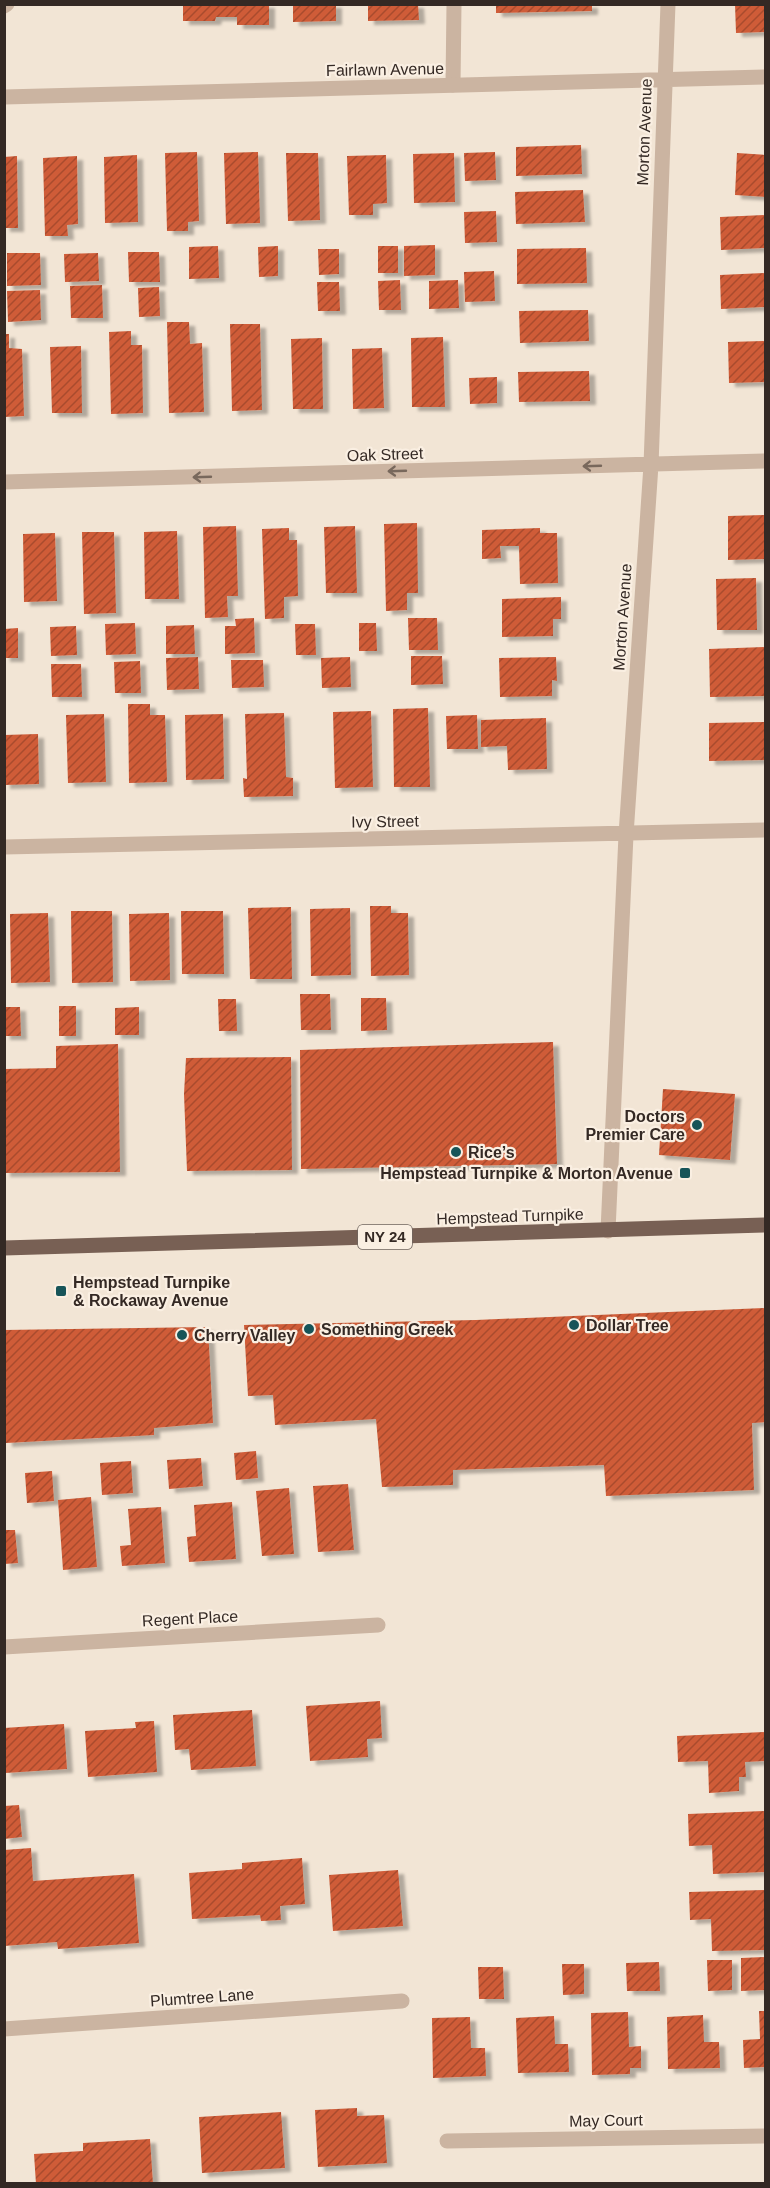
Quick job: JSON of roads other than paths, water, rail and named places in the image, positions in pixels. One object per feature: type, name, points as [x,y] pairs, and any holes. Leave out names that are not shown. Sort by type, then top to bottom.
[{"type":"main road","name":"Hempstead Turnpike","points":[[4,1248],[765,1226]]},
{"type":"street","points":[[453,85],[454,4]]},
{"type":"street","name":"Morton Avenue","points":[[608,1231],[626,835],[651,465],[663,80],[668,4]]},
{"type":"street","name":"Fairlawn Avenue","points":[[4,96],[765,77]]},
{"type":"street","name":"Oak Street","points":[[4,482],[765,461]]},
{"type":"street","name":"Ivy Street","points":[[4,847],[765,831]]},
{"type":"street","name":"Regent Place","points":[[4,1647],[378,1625]]},
{"type":"street","name":"Plumtree Lane","points":[[4,2029],[402,2001]]},
{"type":"street","name":"May Court","points":[[447,2141],[765,2136]]},
{"type":"place","name":"Doctors Premier Care","points":[[697,1125]]},
{"type":"place","name":"Rice’s","points":[[456,1152]]},
{"type":"place","name":"Hempstead Turnpike & Morton Avenue","points":[[685,1173]]},
{"type":"place","name":"Hempstead Turnpike & Rockaway Avenue","points":[[61,1291]]},
{"type":"place","name":"Dollar Tree","points":[[574,1325]]},
{"type":"place","name":"Something Greek","points":[[309,1329]]},
{"type":"place","name":"Cherry Valley","points":[[182,1335]]}]
